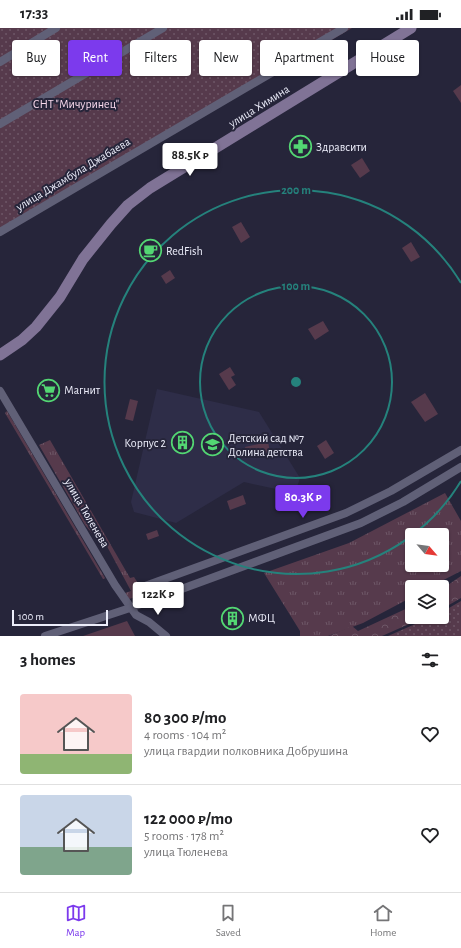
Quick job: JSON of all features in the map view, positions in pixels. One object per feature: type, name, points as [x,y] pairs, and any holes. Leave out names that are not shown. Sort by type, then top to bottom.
[{"type":"street","points":[[0,62],[56,28]]},
{"type":"street","points":[[0,124],[163,28]]},
{"type":"street","name":"улица Джамбула Джабаева","points":[[0,232],[273,72],[294,57],[344,28]]},
{"type":"street","name":"улица Химина","points":[[0,355],[22,340],[36,328],[60,296],[83,259],[128,205],[150,188],[411,28]]},
{"type":"street","name":"улица Тюленева","points":[[0,391],[130,608],[136,615],[149,622],[166,636]]},
{"type":"street","points":[[151,600],[145,586],[346,513],[391,491],[461,450]]},
{"type":"street","points":[[45,636],[130,608],[361,523],[403,502],[461,467]]},
{"type":"shaded area","name":"Детский сад №7 Долина детства","points":[[157,389],[259,412],[300,478],[296,490],[285,491],[244,482],[176,523],[134,512],[131,502]]},
{"type":"green space","name":"СНТ \"Мичуринец\"","points":[[0,28],[352,28],[332,40],[260,40],[260,76],[271,76],[0,236]]},
{"type":"green space","points":[[461,85],[461,103],[453,91]]},
{"type":"green space","points":[[362,158],[370,171],[360,178],[351,165]]},
{"type":"green space","points":[[241,222],[250,237],[241,243],[232,227]]},
{"type":"green space","points":[[411,242],[420,257],[411,262],[402,248]]},
{"type":"green space","points":[[170,270],[175,278],[166,284],[161,276]]},
{"type":"green space","points":[[323,321],[329,331],[315,340],[308,329]]},
{"type":"green space","points":[[230,367],[235,375],[231,377],[236,385],[229,390],[219,374]]},
{"type":"green space","points":[[425,393],[438,414],[425,422],[411,402]]},
{"type":"green space","points":[[130,399],[138,401],[133,421],[125,419]]},
{"type":"green space","points":[[7,411],[105,578],[104,579],[5,413]]},
{"type":"green space","points":[[50,440],[130,578],[134,577],[145,594],[129,599],[125,593],[131,591],[102,537],[97,539],[85,525],[39,445]]},
{"type":"green space","points":[[326,440],[334,453],[325,459],[317,446]]},
{"type":"green space","points":[[268,442],[270,452],[247,457],[245,447]]},
{"type":"green space","points":[[445,493],[461,521],[461,571],[444,580],[405,580],[405,601],[363,623],[328,636],[300,636],[300,631],[264,573],[349,543]]},
{"type":"green space","points":[[243,495],[246,504],[230,510],[227,501]]},
{"type":"green space","points":[[157,530],[159,536],[148,540],[146,534]]},
{"type":"green space","points":[[461,576],[461,598],[449,605],[449,584]]},
{"type":"green space","points":[[461,601],[461,636],[388,636],[415,624],[449,624],[449,608]]},
{"type":"green space","points":[[405,609],[405,624],[409,624],[382,636],[329,636],[352,626],[358,631]]},
{"type":"green space","points":[[127,621],[135,636],[83,636]]},
{"type":"place","name":"Здравсити","points":[[301,147]]},
{"type":"place","name":"RedFish","points":[[150,251]]},
{"type":"place","name":"Магнит","points":[[48,390]]},
{"type":"place","name":"Корпус 2","points":[[182,443]]},
{"type":"place","name":"Детский сад №7 Долина детства","points":[[212,445]]},
{"type":"place","name":"МФЦ","points":[[233,618]]}]
